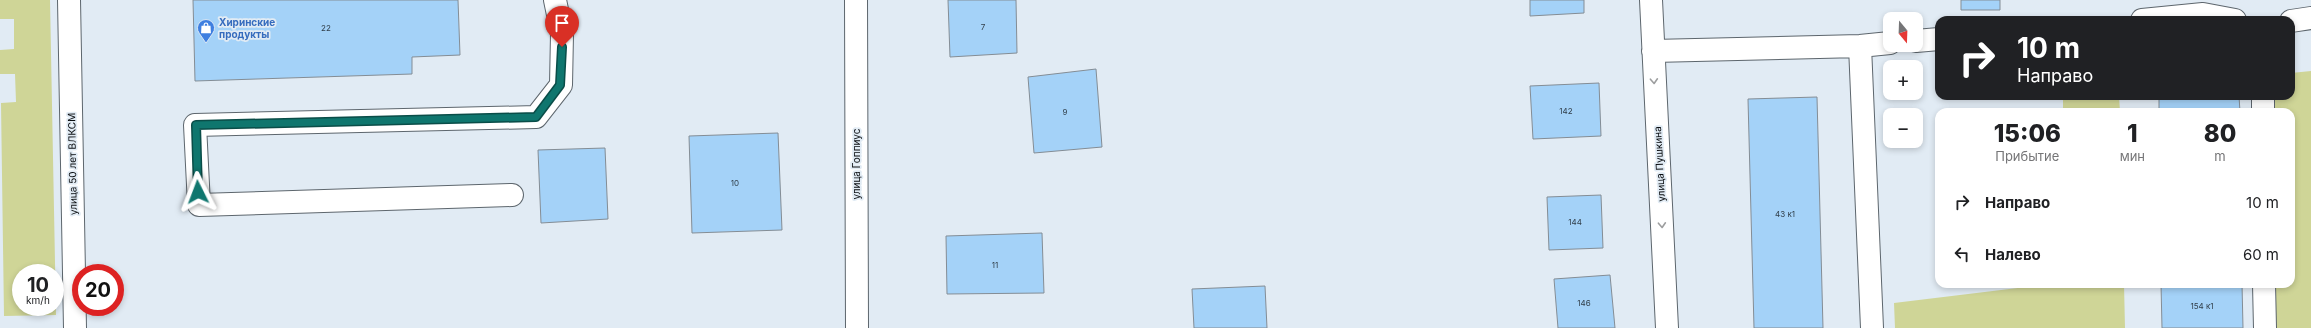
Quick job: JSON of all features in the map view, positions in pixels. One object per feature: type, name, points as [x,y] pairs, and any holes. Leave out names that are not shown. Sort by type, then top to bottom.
[{"type":"street","name":"улица 50 лет ВЛКСМ","points":[[69,0],[75,328]]},
{"type":"street","points":[[512,195],[199,205],[196,125],[536,117],[560,85],[562,34],[555,0]]},
{"type":"street","name":"улица Гоппиус","points":[[856,0],[857,328]]},
{"type":"street","name":"улица Пушкина","points":[[1650,0],[1667,328]]},
{"type":"street","points":[[2183,16],[2203,14],[2214,16]]},
{"type":"street","points":[[2295,20],[2311,18]]},
{"type":"street","points":[[1923,40],[1935,39]]},
{"type":"street","points":[[1653,51],[1860,46],[1883,44]]},
{"type":"street","points":[[1860,46],[1872,328]]},
{"type":"street","points":[[2264,288],[2265,328]]},
{"type":"green space","points":[[0,0],[50,0],[55,264],[12,264],[12,316],[4,316],[1,103],[16,102],[15,74],[0,74],[0,50],[14,49],[14,19],[0,19]]},
{"type":"green space","points":[[2311,71],[2311,328],[2274,328],[2274,288],[2295,288],[2295,108],[2271,108],[2270,100],[2295,100],[2295,73]]},
{"type":"green space","points":[[2063,100],[2119,100],[2120,108],[2063,108]]},
{"type":"green space","points":[[2017,288],[2124,288],[2125,328],[1895,328],[1894,303]]},
{"type":"building","points":[[193,0],[458,0],[460,55],[412,57],[412,74],[195,81]]},
{"type":"building","points":[[948,0],[1016,0],[1017,53],[950,57]]},
{"type":"building","points":[[1530,0],[1584,0],[1584,13],[1530,16]]},
{"type":"building","points":[[1961,0],[2000,0],[2000,10],[1961,10]]},
{"type":"building","points":[[1096,69],[1102,147],[1034,153],[1028,77]]},
{"type":"building","points":[[1599,83],[1601,136],[1533,139],[1530,86]]},
{"type":"building","points":[[1817,97],[1823,328],[1754,328],[1748,99]]},
{"type":"building","points":[[2159,100],[2239,100],[2240,108],[2159,108]]},
{"type":"building","points":[[778,133],[782,230],[692,233],[689,136]]},
{"type":"building","points":[[605,148],[608,219],[541,223],[538,150]]},
{"type":"building","points":[[1601,195],[1603,248],[1549,250],[1547,197]]},
{"type":"building","points":[[1042,233],[1044,293],[947,294],[946,236]]},
{"type":"building","points":[[1610,275],[1615,328],[1558,328],[1554,279]]},
{"type":"building","points":[[1265,286],[1267,328],[1194,328],[1192,289]]},
{"type":"building","points":[[2161,288],[2242,288],[2243,328],[2162,328]]},
{"type":"place","name":"Хиринские продукты","points":[[206,43]]},
{"type":"route","points":[[198,192],[196,125],[536,117],[560,85],[562,47]]}]
